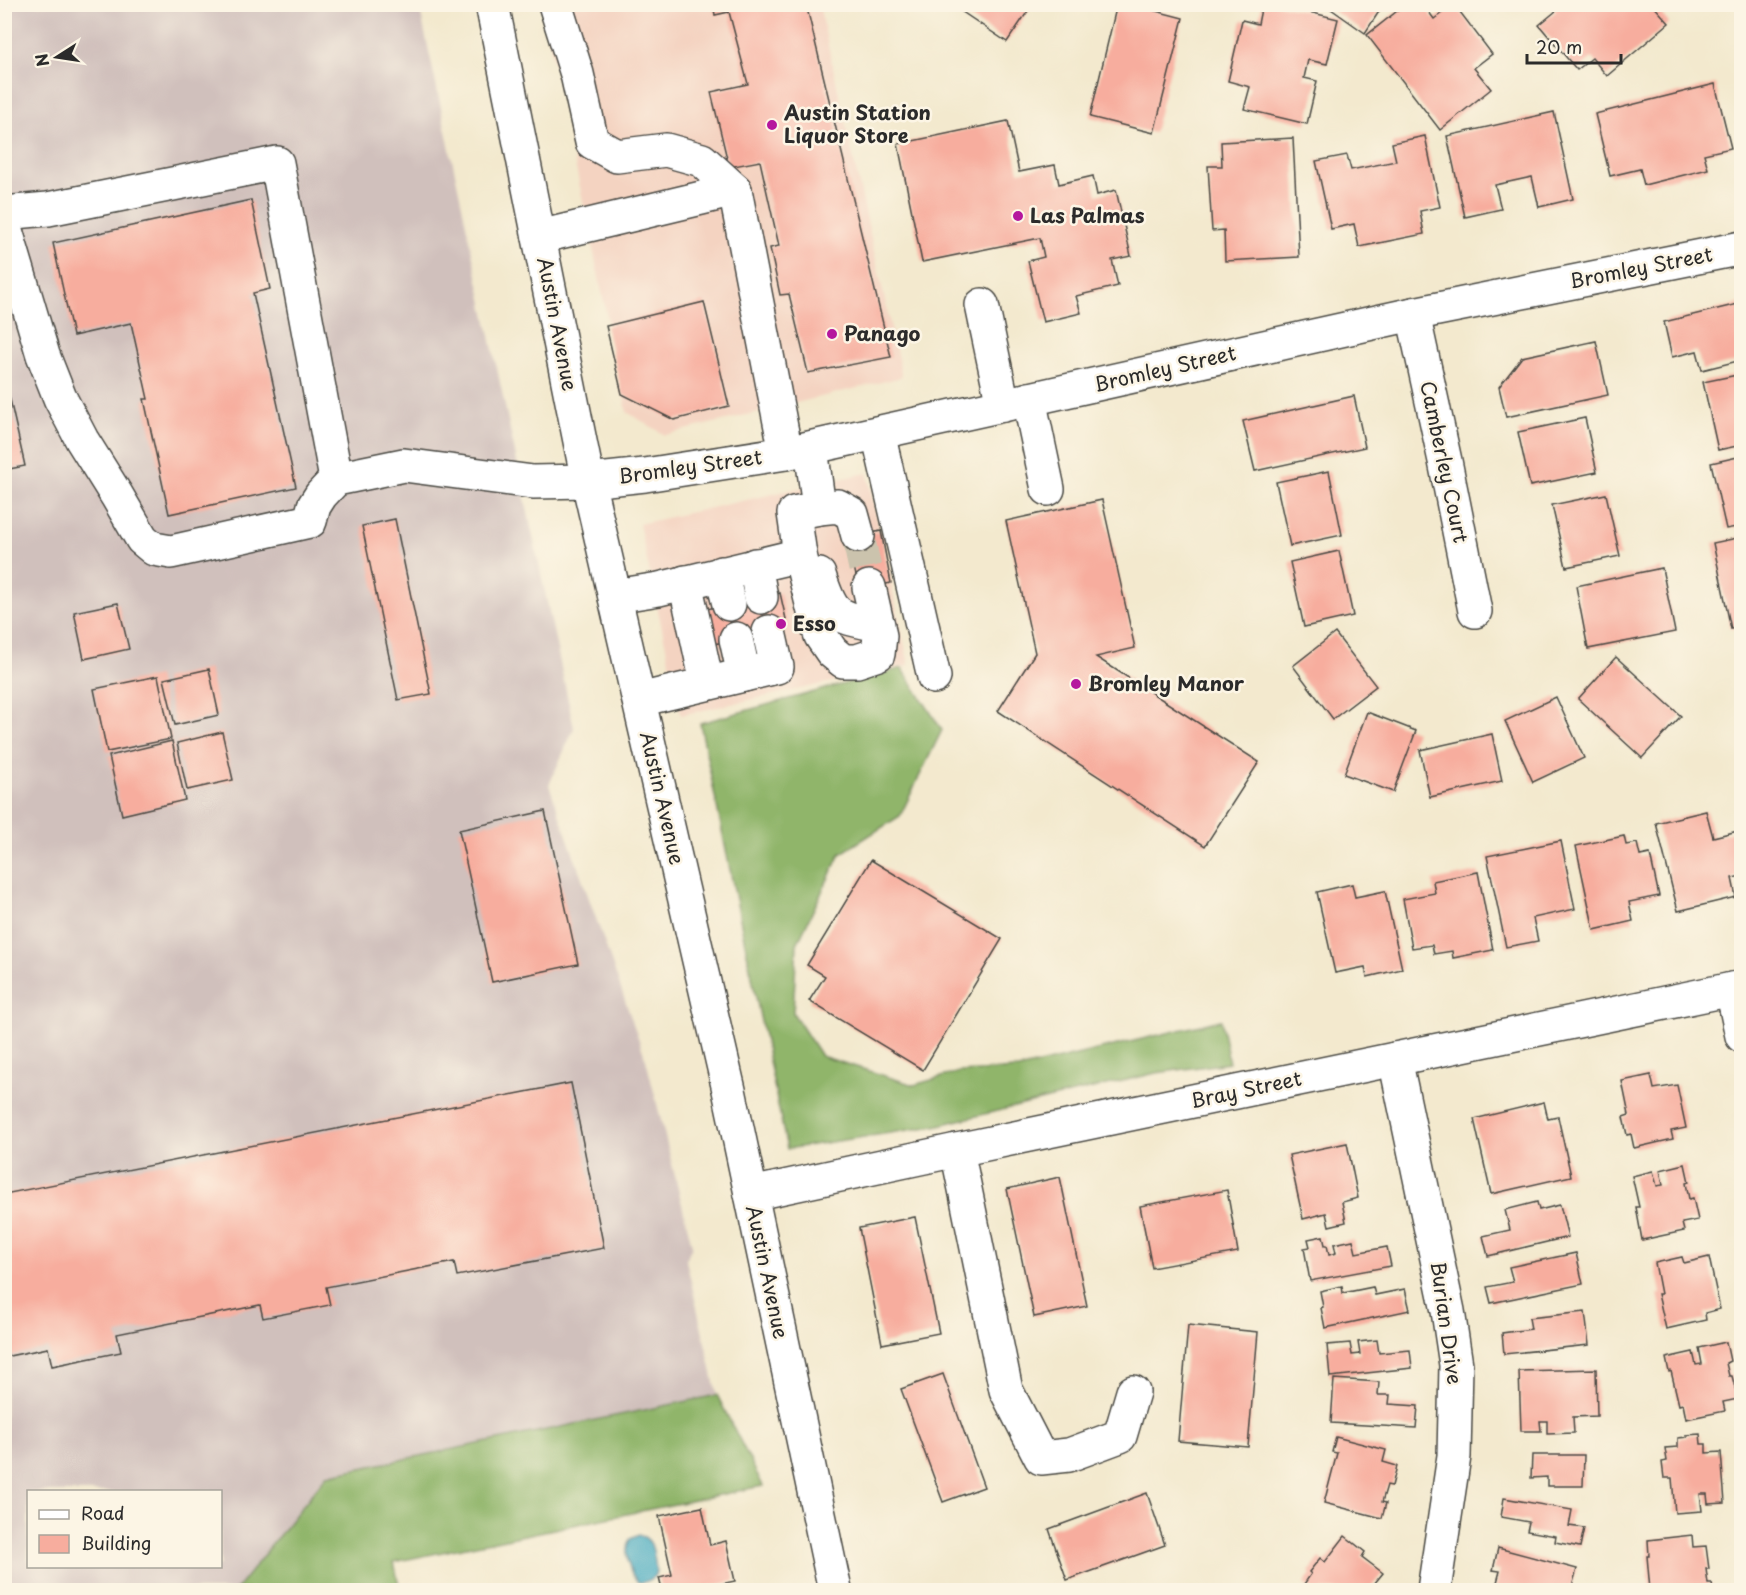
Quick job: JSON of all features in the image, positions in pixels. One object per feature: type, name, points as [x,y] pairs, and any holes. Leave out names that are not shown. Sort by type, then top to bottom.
[{"type":"street","name":"Austin Avenue","points":[[492,4],[588,481],[729,1090],[835,1590]]},
{"type":"street","points":[[555,4],[577,74],[592,142],[617,156],[666,150],[702,160],[735,190],[798,450],[819,508]]},
{"type":"street","points":[[4,213],[48,209],[276,163],[336,479],[314,506],[310,521],[171,552],[154,549],[148,545],[142,539],[82,440],[60,398],[43,355],[4,224]]},
{"type":"street","points":[[539,237],[735,190]]},
{"type":"street","name":"Bromley Street","points":[[336,479],[404,465],[533,482],[588,481],[645,475],[798,450],[1413,314],[1742,248]]},
{"type":"street","points":[[982,305],[1048,489]]},
{"type":"street","name":"Camberley Court","points":[[1413,314],[1475,611]]},
{"type":"street","points":[[878,433],[934,677]]},
{"type":"street","points":[[858,536],[852,514],[838,506],[794,513],[800,555],[817,624],[821,636],[832,652],[843,661],[857,661],[878,654],[880,636],[869,587]]},
{"type":"street","points":[[615,596],[685,582],[725,589],[754,565],[800,555],[816,567],[832,608],[837,613],[843,618],[878,625]]},
{"type":"street","points":[[754,565],[761,597]]},
{"type":"street","points":[[685,582],[707,683]]},
{"type":"street","points":[[639,699],[777,668],[769,633]]},
{"type":"street","points":[[736,639],[744,675]]},
{"type":"street","points":[[1736,988],[1742,1036]]},
{"type":"street","name":"Bray Street","points":[[751,1194],[1736,988]]},
{"type":"street","name":"Burian Drive","points":[[1395,1059],[1448,1311],[1456,1365],[1454,1456],[1434,1590]]},
{"type":"street","points":[[957,1150],[1006,1390],[1041,1458],[1069,1455],[1120,1436],[1133,1392]]},
{"type":"shaded area","points":[[5,5],[419,5],[574,728],[549,785],[646,1060],[692,1245],[686,1260],[717,1395],[327,1475],[236,1590],[5,1590]]},
{"type":"shaded area","points":[[542,5],[819,5],[902,377],[665,435],[627,412]]},
{"type":"shaded area","name":"Esso","points":[[867,473],[909,665],[681,715],[639,524]]},
{"type":"green space","points":[[902,668],[942,730],[900,816],[840,854],[797,944],[793,1013],[821,1056],[914,1085],[959,1072],[1018,1069],[1221,1020],[1229,1063],[1156,1073],[935,1126],[787,1149],[700,723]]},
{"type":"green space","points":[[717,1395],[763,1486],[394,1562],[400,1590],[236,1590],[327,1475]]},
{"type":"water","points":[[639,1535],[648,1540],[650,1544],[656,1569],[653,1578],[641,1582],[638,1582],[632,1573],[627,1555],[630,1539]]},
{"type":"building","points":[[713,4],[806,4],[891,357],[808,373],[789,294],[780,295],[770,248],[779,246],[760,161],[729,167],[711,92],[748,84],[729,12],[715,15]]},
{"type":"building","points":[[1117,4],[1129,4],[1183,18],[1154,133],[1090,117]]},
{"type":"building","points":[[1262,4],[1276,4],[1338,19],[1327,64],[1308,60],[1304,78],[1317,81],[1307,124],[1244,109],[1250,87],[1228,81],[1242,20],[1258,24]]},
{"type":"building","points":[[1324,4],[1384,4],[1365,33]]},
{"type":"building","points":[[1406,4],[1423,4],[1434,19],[1454,4],[1492,54],[1474,68],[1491,89],[1440,130],[1367,35]]},
{"type":"building","points":[[1550,4],[1630,4],[1633,8],[1638,4],[1652,4],[1669,23],[1607,76],[1592,58],[1577,70],[1539,25],[1556,11]]},
{"type":"building","points":[[952,5],[1032,5],[1007,42]]},
{"type":"building","points":[[1715,84],[1731,148],[1704,154],[1708,169],[1644,185],[1640,169],[1610,176],[1595,114]]},
{"type":"building","points":[[1554,112],[1573,199],[1539,207],[1532,177],[1495,185],[1501,209],[1465,217],[1447,136]]},
{"type":"building","name":"Las Palmas","points":[[1008,121],[1019,172],[1055,165],[1059,184],[1093,176],[1097,195],[1116,190],[1131,256],[1112,260],[1118,286],[1076,296],[1081,313],[1043,322],[1028,261],[1044,257],[1040,238],[922,262],[898,144]]},
{"type":"building","points":[[1425,136],[1440,207],[1420,211],[1424,234],[1359,247],[1354,224],[1331,229],[1316,161],[1347,155],[1351,170],[1396,161],[1392,143]]},
{"type":"building","points":[[1293,138],[1299,257],[1225,261],[1224,230],[1212,231],[1208,166],[1222,166],[1221,142]]},
{"type":"building","points":[[251,200],[270,289],[253,293],[296,487],[169,514],[144,399],[148,399],[131,323],[73,336],[53,243]]},
{"type":"building","points":[[704,302],[729,406],[674,420],[622,394],[606,326]]},
{"type":"building","points":[[1742,303],[1742,360],[1702,370],[1697,351],[1672,357],[1664,322]]},
{"type":"building","points":[[1596,341],[1608,395],[1506,417],[1499,387],[1522,357]]},
{"type":"building","points":[[4,373],[25,466],[4,470]]},
{"type":"building","points":[[1742,374],[1742,445],[1718,450],[1703,382]]},
{"type":"building","points":[[1354,396],[1365,447],[1255,471],[1243,421]]},
{"type":"building","points":[[1585,418],[1597,472],[1530,486],[1518,432]]},
{"type":"building","points":[[1742,456],[1742,526],[1726,529],[1711,463]]},
{"type":"building","points":[[1329,471],[1342,535],[1290,546],[1276,482]]},
{"type":"building","points":[[1606,494],[1620,556],[1566,567],[1552,505]]},
{"type":"building","name":"Bromley Manor","points":[[1102,500],[1135,648],[1096,657],[1259,762],[1205,846],[998,711],[1035,653],[1006,521]]},
{"type":"building","points":[[395,519],[431,694],[398,700],[362,526]]},
{"type":"building","points":[[881,531],[891,583],[859,590],[848,538]]},
{"type":"building","points":[[1742,537],[1742,626],[1731,629],[1713,543]]},
{"type":"building","points":[[1339,551],[1353,616],[1304,627],[1290,562]]},
{"type":"building","points":[[1662,568],[1675,632],[1588,649],[1576,586]]},
{"type":"building","points":[[780,593],[788,628],[709,645],[702,610]]},
{"type":"building","points":[[118,603],[129,649],[84,659],[74,612]]},
{"type":"building","points":[[1335,633],[1376,686],[1333,719],[1293,666]]},
{"type":"building","points":[[1616,657],[1681,716],[1642,758],[1578,699]]},
{"type":"building","points":[[209,669],[219,715],[175,725],[164,679]]},
{"type":"building","points":[[158,676],[171,739],[107,752],[94,689]]},
{"type":"building","points":[[1556,697],[1584,758],[1533,782],[1505,721]]},
{"type":"building","points":[[1367,712],[1416,731],[1393,792],[1344,774]]},
{"type":"building","points":[[222,732],[233,780],[187,790],[177,743]]},
{"type":"building","points":[[1492,734],[1502,781],[1430,797],[1420,750]]},
{"type":"building","points":[[172,741],[185,800],[122,815],[109,756]]},
{"type":"building","points":[[545,811],[578,964],[492,982],[459,830]]},
{"type":"building","points":[[1706,811],[1713,837],[1738,831],[1742,846],[1742,876],[1732,878],[1736,897],[1678,911],[1656,823]]},
{"type":"building","points":[[1624,836],[1626,845],[1637,843],[1640,856],[1650,854],[1659,896],[1629,902],[1633,921],[1594,930],[1576,846]]},
{"type":"building","points":[[1561,841],[1575,909],[1533,918],[1538,941],[1506,947],[1487,856]]},
{"type":"building","points":[[871,860],[1002,939],[923,1070],[809,1001],[825,976],[807,965]]},
{"type":"building","points":[[1478,872],[1493,950],[1453,958],[1452,951],[1434,954],[1432,945],[1412,948],[1403,899],[1435,893],[1433,881]]},
{"type":"building","points":[[1352,884],[1355,897],[1385,891],[1402,969],[1367,977],[1365,967],[1335,973],[1317,892]]},
{"type":"building","points":[[1651,1075],[1654,1089],[1677,1085],[1686,1128],[1671,1131],[1673,1139],[1634,1148],[1631,1134],[1627,1135],[1623,1117],[1629,1115],[1622,1081]]},
{"type":"building","points":[[571,1083],[604,1248],[457,1276],[454,1262],[326,1287],[330,1305],[263,1318],[260,1305],[117,1334],[121,1352],[52,1366],[48,1348],[4,1357],[4,1194]]},
{"type":"building","points":[[1544,1102],[1548,1119],[1558,1117],[1571,1176],[1491,1194],[1474,1119]]},
{"type":"building","points":[[1347,1143],[1358,1198],[1342,1202],[1346,1222],[1329,1226],[1326,1213],[1303,1219],[1289,1155]]},
{"type":"building","points":[[1685,1164],[1689,1182],[1686,1183],[1689,1199],[1693,1198],[1698,1220],[1682,1223],[1684,1231],[1642,1240],[1636,1207],[1639,1207],[1632,1176],[1653,1171],[1657,1186],[1663,1185],[1660,1170]]},
{"type":"building","points":[[1060,1177],[1087,1306],[1034,1317],[1007,1189]]},
{"type":"building","points":[[1227,1190],[1238,1252],[1152,1268],[1140,1206]]},
{"type":"building","points":[[1537,1202],[1539,1210],[1560,1205],[1568,1237],[1488,1256],[1483,1236],[1510,1230],[1505,1210]]},
{"type":"building","points":[[915,1217],[939,1333],[882,1344],[859,1228]]},
{"type":"building","points":[[1323,1236],[1329,1255],[1336,1253],[1334,1244],[1353,1240],[1356,1253],[1387,1247],[1391,1266],[1310,1281],[1304,1248],[1310,1247],[1308,1239]]},
{"type":"building","points":[[1576,1253],[1583,1284],[1491,1303],[1487,1287],[1513,1282],[1509,1267]]},
{"type":"building","points":[[1682,1257],[1684,1263],[1709,1257],[1720,1309],[1705,1313],[1706,1320],[1666,1329],[1658,1294],[1661,1294],[1655,1263]]},
{"type":"building","points":[[1342,1286],[1343,1293],[1373,1287],[1375,1295],[1405,1289],[1410,1310],[1325,1328],[1320,1291]]},
{"type":"building","points":[[1585,1312],[1589,1345],[1504,1354],[1502,1333],[1531,1329],[1529,1318]]},
{"type":"building","points":[[1188,1325],[1258,1332],[1248,1447],[1178,1441]]},
{"type":"building","points":[[1377,1340],[1379,1353],[1410,1350],[1412,1368],[1330,1377],[1327,1345],[1350,1343],[1352,1355],[1360,1354],[1358,1342]]},
{"type":"building","points":[[1726,1342],[1730,1361],[1726,1363],[1738,1399],[1723,1402],[1725,1411],[1686,1419],[1683,1404],[1679,1405],[1666,1358],[1693,1352],[1696,1365],[1702,1364],[1699,1348]]},
{"type":"building","points":[[1596,1369],[1597,1416],[1573,1417],[1574,1433],[1547,1434],[1547,1421],[1540,1421],[1541,1431],[1521,1431],[1519,1371]]},
{"type":"building","points":[[943,1374],[984,1487],[943,1502],[901,1389]]},
{"type":"building","points":[[1334,1379],[1379,1382],[1378,1395],[1390,1395],[1389,1404],[1418,1406],[1416,1428],[1331,1423]]},
{"type":"building","points":[[1700,1434],[1701,1444],[1706,1444],[1706,1453],[1721,1452],[1725,1503],[1708,1504],[1707,1494],[1700,1494],[1702,1511],[1675,1513],[1672,1478],[1664,1478],[1662,1462],[1667,1461],[1665,1448],[1678,1447],[1678,1438]]},
{"type":"building","points":[[1336,1437],[1386,1450],[1383,1462],[1397,1466],[1392,1486],[1387,1485],[1382,1502],[1386,1503],[1382,1518],[1324,1503],[1337,1453],[1332,1452]]},
{"type":"building","points":[[1532,1455],[1584,1455],[1583,1486],[1547,1486],[1547,1477],[1531,1478]]},
{"type":"building","points":[[1147,1493],[1165,1545],[1067,1580],[1049,1529]]},
{"type":"building","points":[[1504,1498],[1572,1510],[1569,1526],[1584,1528],[1580,1547],[1555,1542],[1556,1536],[1527,1531],[1529,1522],[1501,1517]]},
{"type":"building","points":[[702,1507],[710,1545],[726,1541],[735,1581],[693,1590],[662,1590],[659,1578],[672,1575],[659,1516]]},
{"type":"building","points":[[1692,1535],[1693,1547],[1706,1546],[1708,1584],[1712,1584],[1713,1590],[1650,1590],[1648,1540]]},
{"type":"building","points":[[1345,1536],[1365,1552],[1362,1557],[1383,1573],[1369,1590],[1312,1590],[1304,1584],[1311,1574],[1309,1572],[1320,1558],[1325,1562]]},
{"type":"building","points":[[1498,1548],[1577,1569],[1571,1590],[1495,1590],[1500,1571],[1493,1570]]},
{"type":"tunnel","points":[[858,536],[869,587]]},
{"type":"place","name":"Austin Station Liquor Store","points":[[772,125]]},
{"type":"place","name":"Las Palmas","points":[[1018,216]]},
{"type":"place","name":"Panago","points":[[832,334]]},
{"type":"place","name":"Esso","points":[[781,624]]},
{"type":"place","name":"Bromley Manor","points":[[1076,684]]}]
